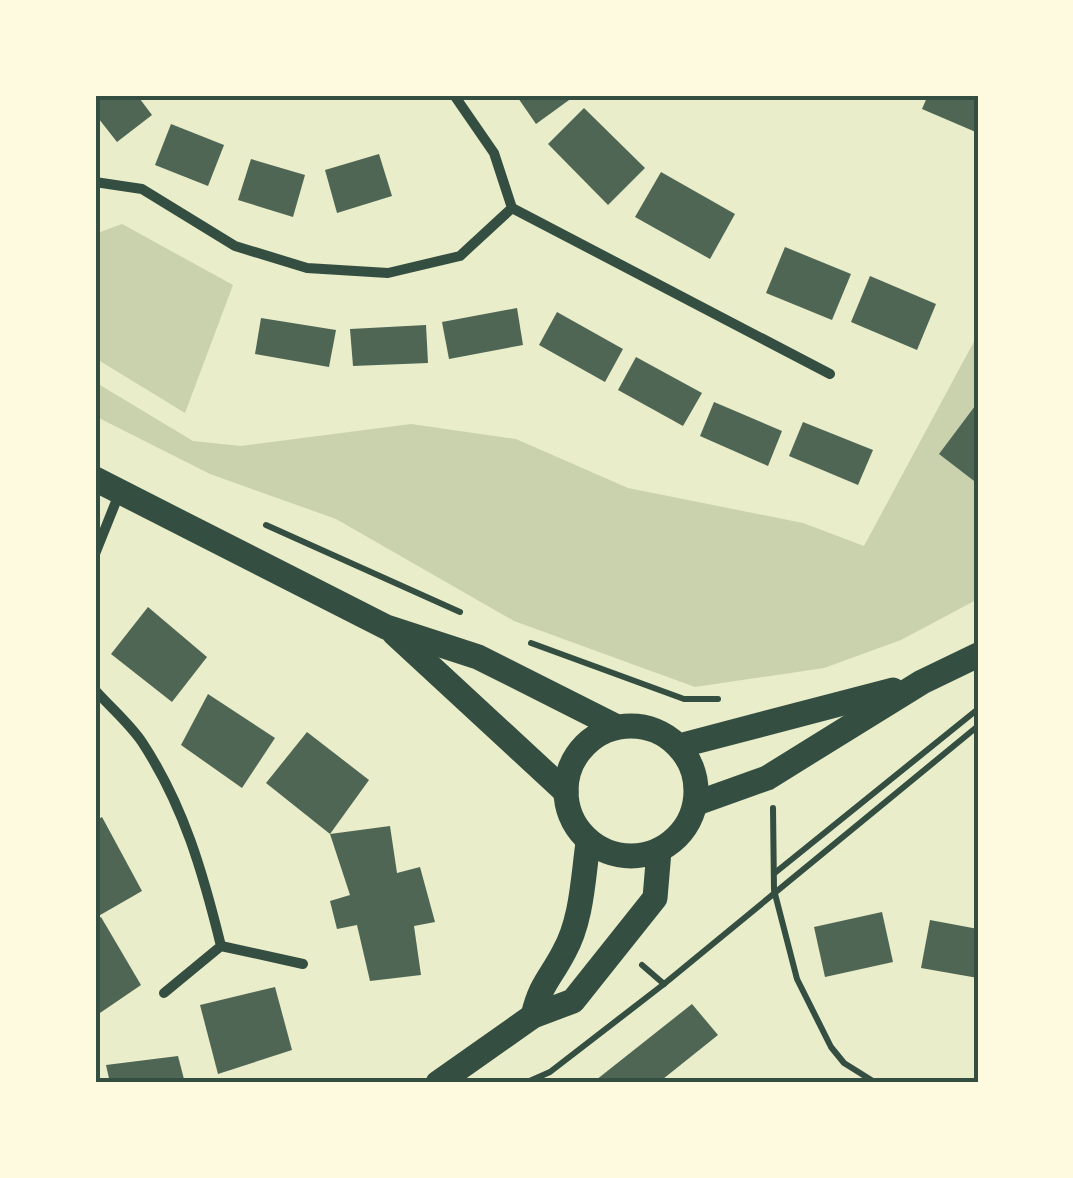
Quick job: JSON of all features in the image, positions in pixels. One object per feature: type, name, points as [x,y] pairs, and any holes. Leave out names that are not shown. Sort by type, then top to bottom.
[{"type":"main road","points":[[95,479],[386,626],[478,656],[615,726]]},
{"type":"main road","points":[[386,626],[566,792]]},
{"type":"main road","points":[[697,803],[768,778],[922,682],[978,655]]},
{"type":"main road","points":[[680,746],[922,682]]},
{"type":"main road","points":[[638,725],[661,732],[680,746],[696,781],[697,803],[676,840],[658,852],[608,855],[588,843],[570,812],[566,792],[568,771],[577,752],[594,736],[615,726],[638,725]]},
{"type":"main road","points":[[532,1016],[541,983],[564,952],[578,915],[588,843]]},
{"type":"main road","points":[[438,1083],[532,1016],[573,1002],[621,946],[655,898],[658,852]]},
{"type":"street","points":[[454,95],[494,153],[512,208],[830,374]]},
{"type":"street","points":[[95,182],[142,189],[235,246],[307,268],[388,272],[460,256],[512,208]]},
{"type":"street","points":[[95,554],[119,493]]},
{"type":"street","points":[[95,690],[140,739],[172,794],[196,847],[221,946]]},
{"type":"street","points":[[221,946],[303,964]]},
{"type":"street","points":[[164,993],[221,946]]},
{"type":"path","points":[[263,523],[469,616]]},
{"type":"path","points":[[520,638],[684,699],[737,698]]},
{"type":"path","points":[[876,1083],[844,1063],[816,1024],[796,979],[774,890],[776,872],[978,709]]},
{"type":"path","points":[[525,1083],[550,1072],[635,1006],[978,726]]},
{"type":"green space","points":[[122,224],[233,285],[185,413],[95,358],[95,234]]},
{"type":"green space","points":[[978,334],[978,599],[901,640],[824,668],[695,687],[514,621],[336,519],[210,474],[95,416],[95,382],[193,441],[241,446],[411,424],[516,439],[628,488],[803,523],[864,546]]},
{"type":"building","points":[[95,95],[137,95],[152,115],[117,142],[95,114]]},
{"type":"building","points":[[516,95],[576,95],[536,124]]},
{"type":"building","points":[[928,95],[978,95],[978,133],[922,109]]},
{"type":"building","points":[[584,108],[645,168],[608,205],[548,144]]},
{"type":"building","points":[[171,124],[224,145],[208,186],[155,165]]},
{"type":"building","points":[[379,154],[392,196],[337,213],[325,170]]},
{"type":"building","points":[[251,159],[305,175],[293,217],[238,200]]},
{"type":"building","points":[[661,172],[735,214],[710,259],[635,217]]},
{"type":"building","points":[[785,247],[851,274],[832,320],[766,293]]},
{"type":"building","points":[[870,276],[936,304],[917,350],[851,322]]},
{"type":"building","points":[[517,308],[523,345],[449,359],[442,322]]},
{"type":"building","points":[[557,312],[623,349],[605,382],[539,345]]},
{"type":"building","points":[[261,318],[336,330],[329,367],[255,354]]},
{"type":"building","points":[[426,325],[428,363],[353,366],[350,329]]},
{"type":"building","points":[[636,357],[702,393],[683,426],[618,390]]},
{"type":"building","points":[[714,402],[782,431],[768,466],[700,436]]},
{"type":"building","points":[[978,402],[978,484],[939,454]]},
{"type":"building","points":[[803,422],[873,450],[858,485],[789,456]]},
{"type":"building","points":[[148,607],[207,657],[172,702],[111,654]]},
{"type":"building","points":[[208,694],[275,738],[242,788],[181,745]]},
{"type":"building","points":[[307,732],[369,780],[330,834],[266,783]]},
{"type":"building","points":[[102,817],[142,891],[95,918],[95,821]]},
{"type":"building","points":[[390,826],[397,873],[420,867],[435,922],[414,926],[421,975],[370,981],[357,925],[337,929],[330,901],[350,895],[330,834]]},
{"type":"building","points":[[882,912],[893,962],[825,977],[814,927]]},
{"type":"building","points":[[101,917],[141,985],[97,1015],[95,921]]},
{"type":"building","points":[[930,920],[978,929],[978,978],[921,968]]},
{"type":"building","points":[[275,987],[292,1050],[218,1074],[200,1005]]},
{"type":"building","points":[[692,1004],[718,1035],[658,1083],[598,1083],[596,1080]]},
{"type":"building","points":[[178,1056],[185,1083],[110,1083],[106,1065]]}]
